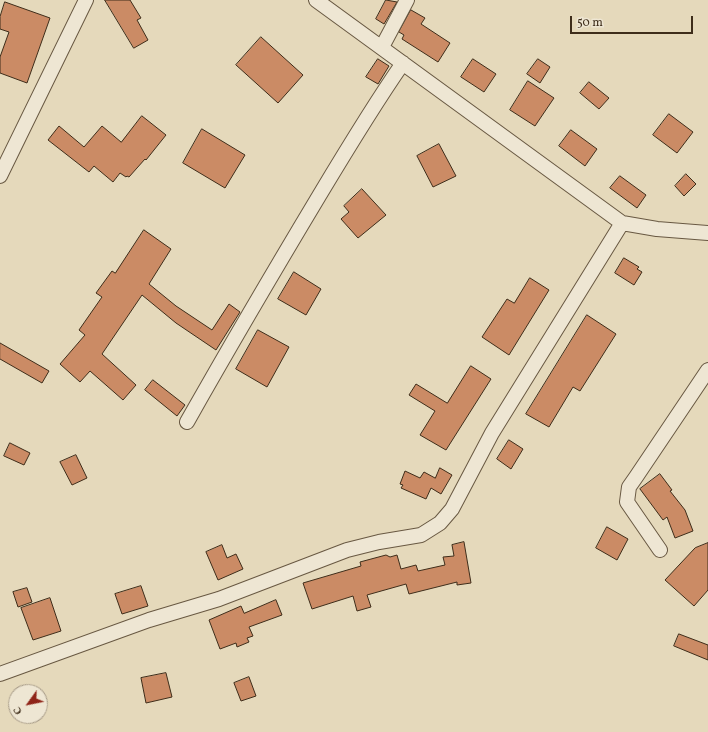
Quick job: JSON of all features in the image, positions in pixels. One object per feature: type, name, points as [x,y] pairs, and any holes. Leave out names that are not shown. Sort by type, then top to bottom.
[{"type":"street","points":[[0,176],[86,0]]},
{"type":"street","points":[[316,0],[622,223],[657,229],[708,233]]},
{"type":"street","points":[[382,47],[407,0]]},
{"type":"street","points":[[187,422],[245,319],[379,97],[403,63]]},
{"type":"street","points":[[0,674],[149,620],[219,599],[347,550],[421,534],[440,523],[452,508],[492,432],[622,223]]},
{"type":"street","points":[[660,550],[627,502],[627,495],[636,477],[708,370]]},
{"type":"building","points":[[105,0],[130,0],[141,18],[137,20],[148,40],[134,48]]},
{"type":"building","points":[[386,0],[397,2],[384,24],[376,19]]},
{"type":"building","points":[[5,2],[50,18],[27,83],[0,73],[0,57],[9,32],[0,29],[0,17]]},
{"type":"building","points":[[411,10],[425,18],[421,24],[450,43],[438,62],[402,39],[404,35],[399,32]]},
{"type":"building","points":[[261,37],[303,75],[278,103],[236,65]]},
{"type":"building","points":[[378,59],[389,66],[378,84],[366,77]]},
{"type":"building","points":[[473,59],[496,74],[484,92],[461,77]]},
{"type":"building","points":[[538,59],[550,67],[540,83],[527,74]]},
{"type":"building","points":[[528,81],[554,98],[535,126],[510,110]]},
{"type":"building","points":[[589,82],[609,98],[599,109],[580,93]]},
{"type":"building","points":[[669,114],[693,132],[677,153],[653,135]]},
{"type":"building","points":[[142,116],[166,135],[146,160],[145,159],[129,177],[126,177],[120,173],[113,182],[94,166],[89,172],[48,140],[59,126],[84,147],[102,126],[121,142]]},
{"type":"building","points":[[202,129],[245,155],[225,188],[183,163]]},
{"type":"building","points":[[571,130],[597,149],[585,166],[559,146]]},
{"type":"building","points":[[439,144],[456,176],[433,187],[417,156]]},
{"type":"building","points":[[686,174],[696,184],[684,196],[675,186]]},
{"type":"building","points":[[620,176],[646,195],[637,208],[610,188]]},
{"type":"building","points":[[362,189],[386,215],[358,238],[341,219],[349,212],[344,206]]},
{"type":"building","points":[[144,230],[171,249],[149,284],[176,306],[212,330],[229,304],[240,312],[216,350],[176,323],[142,295],[102,354],[136,385],[123,400],[90,371],[80,382],[60,364],[85,335],[79,330],[102,297],[96,293],[112,271],[115,273]]},
{"type":"building","points":[[624,258],[639,267],[637,269],[642,272],[634,285],[615,273]]},
{"type":"building","points":[[294,272],[321,289],[306,315],[278,299]]},
{"type":"building","points":[[530,278],[549,290],[509,355],[482,337],[507,299],[514,303]]},
{"type":"building","points":[[587,315],[616,334],[580,391],[573,387],[549,427],[526,414]]},
{"type":"building","points":[[258,330],[289,347],[267,387],[236,369]]},
{"type":"building","points":[[0,343],[49,371],[42,383],[0,359]]},
{"type":"building","points":[[471,366],[491,379],[446,450],[420,435],[435,411],[409,395],[416,384],[447,403]]},
{"type":"building","points":[[153,380],[185,405],[177,416],[145,390]]},
{"type":"building","points":[[509,440],[523,449],[511,469],[497,459]]},
{"type":"building","points":[[10,443],[30,453],[24,465],[4,456]]},
{"type":"building","points":[[76,455],[87,478],[72,485],[60,462]]},
{"type":"building","points":[[440,468],[452,475],[441,494],[431,488],[426,499],[401,488],[403,485],[400,484],[405,471],[420,478],[424,472],[435,478]]},
{"type":"building","points":[[660,474],[672,490],[670,491],[685,510],[693,531],[675,538],[667,517],[663,520],[640,489]]},
{"type":"building","points":[[607,527],[628,539],[617,560],[596,548]]},
{"type":"building","points":[[464,542],[471,583],[457,585],[457,582],[409,594],[406,584],[367,595],[371,607],[357,611],[353,596],[312,609],[303,583],[361,566],[360,562],[386,555],[390,557],[397,555],[401,569],[416,565],[418,571],[445,565],[443,557],[454,556],[452,545]]},
{"type":"building","points":[[708,543],[708,590],[694,606],[665,580],[695,548]]},
{"type":"building","points":[[222,545],[227,558],[236,554],[243,569],[218,580],[206,552]]},
{"type":"building","points":[[141,586],[148,606],[122,614],[115,594]]},
{"type":"building","points":[[27,588],[32,602],[18,607],[13,592]]},
{"type":"building","points":[[50,598],[61,631],[33,640],[21,608]]},
{"type":"building","points":[[276,600],[282,615],[249,627],[253,636],[247,638],[249,642],[237,647],[236,643],[220,649],[209,620],[241,606],[244,613]]},
{"type":"building","points":[[679,634],[708,645],[708,660],[674,646]]},
{"type":"building","points":[[166,673],[172,697],[146,703],[141,678]]},
{"type":"building","points":[[249,677],[256,696],[241,701],[234,683]]}]
